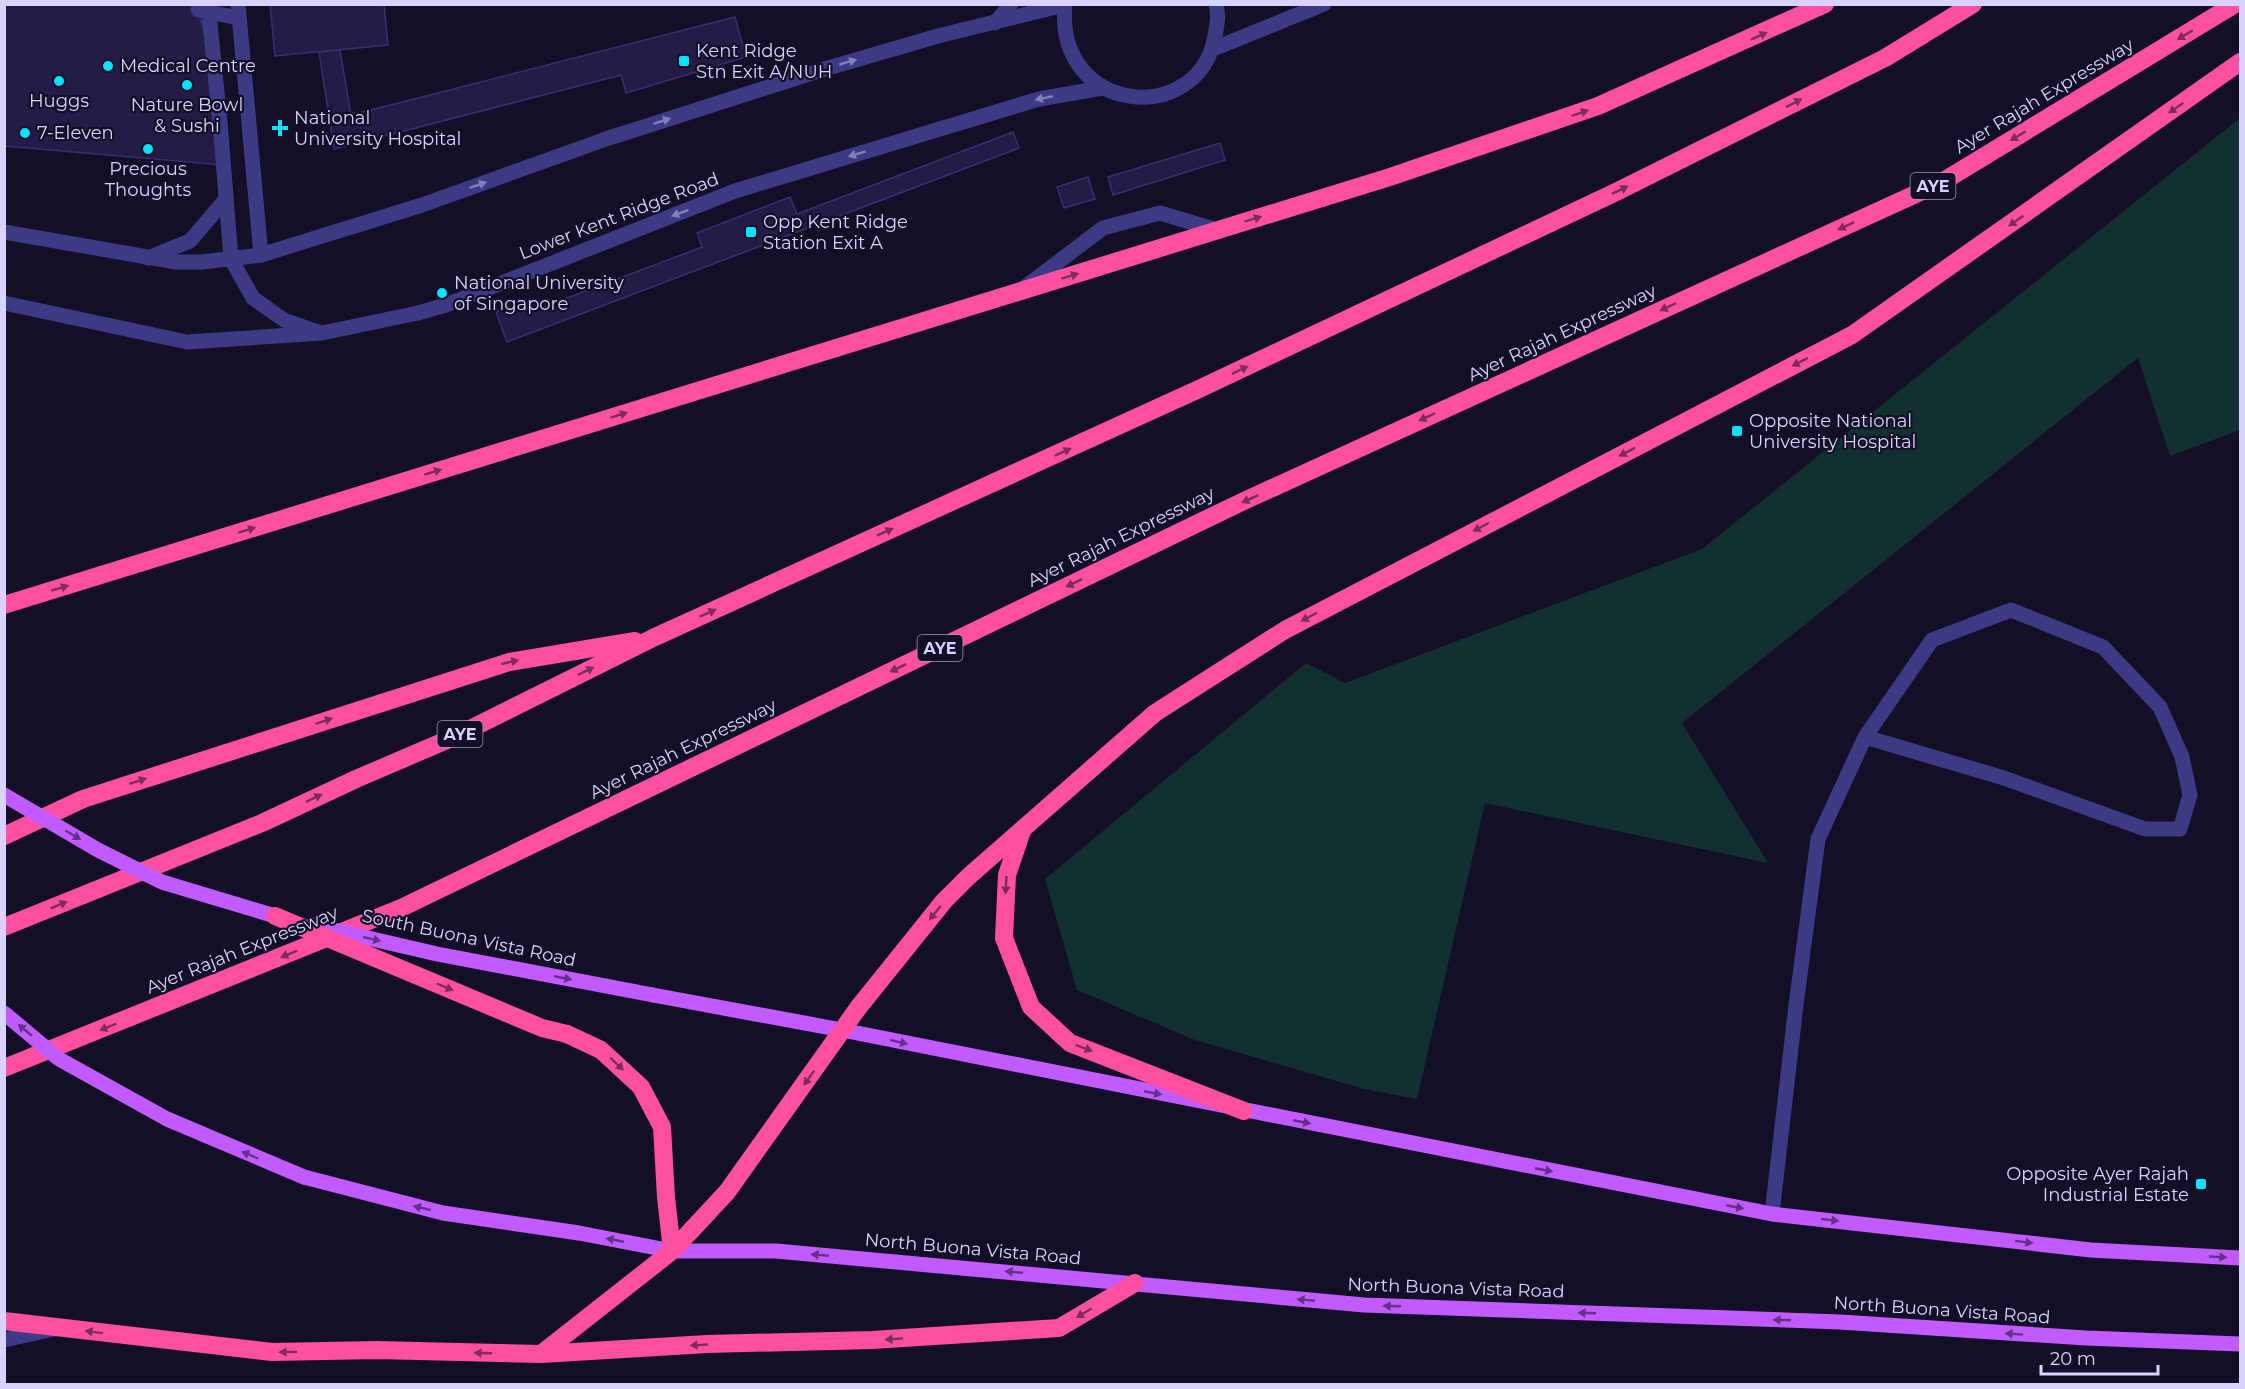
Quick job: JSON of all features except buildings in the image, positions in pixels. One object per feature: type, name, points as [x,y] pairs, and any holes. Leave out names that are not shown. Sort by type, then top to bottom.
[{"type":"highway","points":[[4,605],[1390,177],[1598,106],[1825,4]]},
{"type":"highway","name":"AYE","points":[[4,927],[262,824],[356,779],[454,737],[655,638],[1199,389],[1614,194],[1885,58],[1973,4]]},
{"type":"highway","name":"Ayer Rajah Expressway","points":[[4,1068],[401,908],[1246,500],[1942,182],[2235,4]]},
{"type":"highway","points":[[541,1354],[672,1251],[727,1192],[842,1030],[944,901],[968,876],[1155,713],[1285,630],[1852,335],[2241,62]]},
{"type":"highway","points":[[4,836],[83,799],[509,662],[655,638]]},
{"type":"highway","points":[[1023,830],[1007,875],[1004,938],[1031,1007],[1070,1043],[1244,1111]]},
{"type":"highway","points":[[275,916],[542,1028],[567,1034],[601,1050],[641,1087],[662,1127],[672,1251]]},
{"type":"highway","points":[[4,1321],[272,1352],[377,1350],[541,1354],[707,1344],[872,1340],[1059,1328],[1135,1283]]},
{"type":"main road","name":"South Buona Vista Road","points":[[4,795],[98,850],[162,882],[275,916],[437,954],[842,1030]]},
{"type":"main road","points":[[4,1013],[59,1059],[167,1119],[304,1178],[443,1213],[579,1233],[672,1251]]},
{"type":"main road","points":[[842,1030],[1772,1214],[2091,1250],[2241,1258]]},
{"type":"main road","name":"North Buona Vista Road","points":[[672,1251],[776,1251],[1364,1305],[1840,1322],[2086,1338],[2241,1344]]},
{"type":"street","points":[[995,23],[1011,4]]},
{"type":"street","name":"Lower Kent Ridge Road","points":[[4,232],[176,262],[261,255],[422,204],[606,139],[828,68],[938,36],[1064,5],[1064,30],[1070,52],[1083,72],[1102,88],[1127,97],[1153,97],[1178,89],[1199,72],[1213,49],[1219,16],[1216,4]]},
{"type":"street","points":[[1213,49],[1324,4]]},
{"type":"street","points":[[261,255],[238,11],[205,10],[220,122],[231,259],[253,298],[284,320],[322,333]]},
{"type":"street","name":"Lower Kent Ridge Road","points":[[4,303],[188,342],[322,333],[418,313],[446,304],[735,191],[1039,99],[1102,88]]},
{"type":"street","points":[[148,258],[190,241],[225,200]]},
{"type":"street","points":[[1020,291],[1103,228],[1160,213],[1217,230]]},
{"type":"street","points":[[1772,1214],[1818,839],[1865,736],[1932,640],[2011,610],[2103,647],[2160,707],[2182,757],[2190,795],[2180,829],[2145,829],[2004,778],[1865,736]]},
{"type":"street","points":[[4,1340],[60,1328]]},
{"type":"green space","points":[[2240,118],[2240,430],[2170,456],[2138,358],[1682,723],[1768,863],[1485,803],[1417,1099],[1364,1089],[1195,1040],[1077,990],[1045,879],[1306,663],[1345,683],[1702,549]]},
{"type":"place","name":"Kent Ridge Stn Exit A/NUH","points":[[684,61]]},
{"type":"place","name":"Medical Centre","points":[[108,66]]},
{"type":"place","name":"Huggs","points":[[59,81]]},
{"type":"place","name":"Nature Bowl & Sushi","points":[[187,85]]},
{"type":"place","name":"National University Hospital","points":[[280,128]]},
{"type":"place","name":"7-Eleven","points":[[25,133]]},
{"type":"place","name":"Precious Thoughts","points":[[148,149]]},
{"type":"place","name":"Opp Kent Ridge Station Exit A","points":[[751,232]]},
{"type":"place","name":"National University of Singapore","points":[[442,293]]},
{"type":"place","name":"Opposite National University Hospital","points":[[1737,431]]},
{"type":"place","name":"Opposite Ayer Rajah Industrial Estate","points":[[2201,1184]]}]
